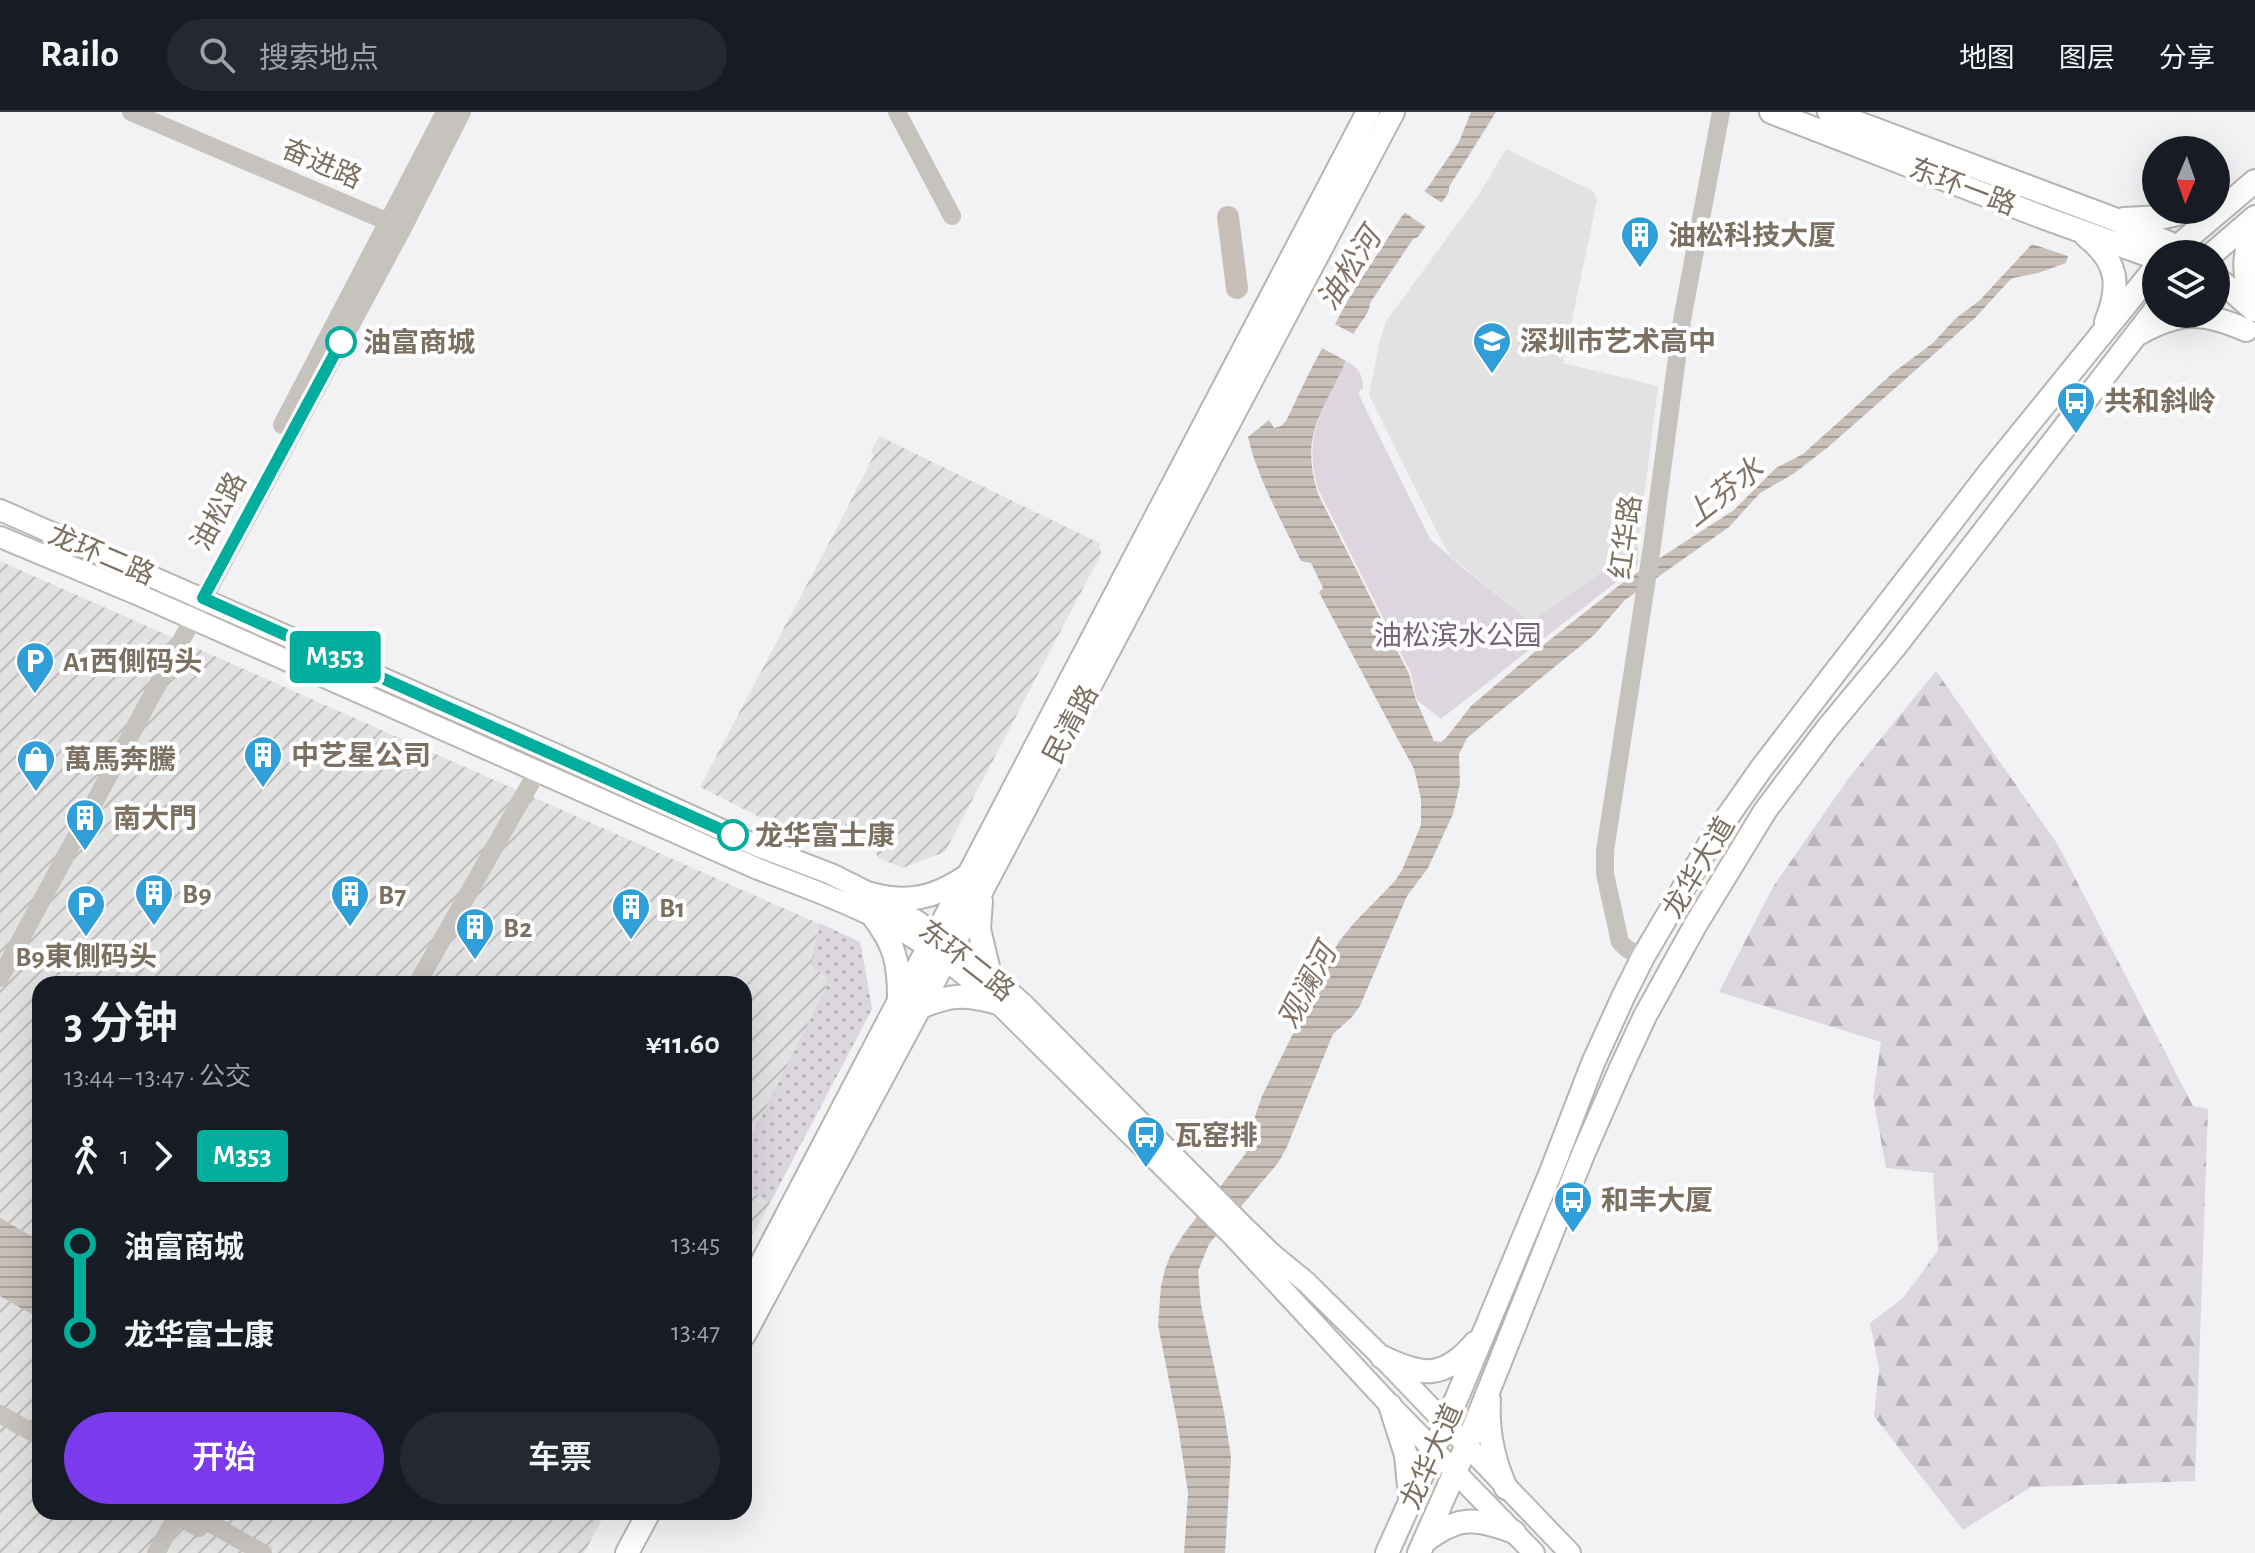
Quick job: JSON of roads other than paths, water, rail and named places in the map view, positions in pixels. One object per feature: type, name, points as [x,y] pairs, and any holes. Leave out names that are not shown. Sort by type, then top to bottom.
[{"type":"main road","name":"民清路","points":[[975,882],[1368,112]]},
{"type":"main road","name":"民清路","points":[[752,1283],[910,1003],[1393,112]]},
{"type":"main road","name":"东环一路","points":[[1771,112],[2075,229],[2098,241],[2142,254]]},
{"type":"main road","name":"东环一路","points":[[1829,112],[2114,219],[2155,240]]},
{"type":"main road","points":[[2230,198],[2255,181]]},
{"type":"main road","points":[[2228,240],[2255,217]]},
{"type":"main road","points":[[2114,219],[2142,219]]},
{"type":"main road","points":[[2190,240],[2205,224]]},
{"type":"main road","points":[[2253,322],[2245,276],[2248,244],[2255,225]]},
{"type":"main road","points":[[2098,241],[2110,262],[2116,284],[2111,311],[2102,333]]},
{"type":"main road","name":"龙华大道","points":[[1387,1553],[1435,1449],[1551,1172],[1593,1063],[1643,957],[1716,833],[1761,769],[1989,473],[2142,284]]},
{"type":"main road","points":[[2230,294],[2253,322]]},
{"type":"main road","points":[[2230,311],[2253,322]]},
{"type":"main road","points":[[2136,335],[2178,316],[2253,322]]},
{"type":"main road","name":"龙华大道","points":[[1421,1548],[1466,1447],[1584,1152],[1645,1016],[1696,924],[1765,811],[2142,327]]},
{"type":"main road","name":"龙环二路","points":[[0,510],[199,596]]},
{"type":"main road","name":"龙环二路","points":[[0,537],[188,617]]},
{"type":"main road","name":"东环二路","points":[[199,596],[755,845],[831,874],[872,905],[990,975],[1023,1004],[1189,1182]]},
{"type":"main road","name":"东环二路","points":[[188,617],[758,869],[822,893],[872,905]]},
{"type":"main road","points":[[990,975],[979,929],[975,882],[921,897],[872,905],[897,958],[910,1003],[969,995],[998,1003]]},
{"type":"main road","name":"东环二路","points":[[940,947],[1238,1231],[1390,1405],[1534,1553]]},
{"type":"main road","name":"民清路","points":[[752,1319],[910,1003]]},
{"type":"main road","name":"东环二路","points":[[1238,1231],[1306,1282],[1570,1553]]},
{"type":"main road","points":[[1382,1357],[1408,1368],[1447,1369],[1481,1336]]},
{"type":"main road","points":[[1489,1389],[1490,1441],[1506,1488]]},
{"type":"main road","points":[[1390,1405],[1403,1440],[1408,1467],[1410,1496],[1407,1511]]},
{"type":"main road","points":[[610,1553],[627,1520]]},
{"type":"main road","points":[[627,1553],[645,1520]]},
{"type":"main road","points":[[1421,1548],[1438,1532],[1464,1521],[1478,1521],[1514,1532]]},
{"type":"street","name":"奋进路","points":[[131,112],[396,225]]},
{"type":"street","name":"油松路","points":[[396,225],[445,112]]},
{"type":"street","name":"油松路","points":[[0,978],[80,832],[188,617],[396,225],[462,112]]},
{"type":"street","points":[[897,112],[952,216]]},
{"type":"street","name":"红华路","points":[[1643,957],[1620,942],[1604,861],[1645,599],[1682,320],[1721,112]]},
{"type":"street","name":"油松路","points":[[0,958],[188,617]]},
{"type":"street","points":[[422,976],[537,772]]},
{"type":"street","points":[[0,1403],[32,1421]]},
{"type":"street","points":[[0,1414],[32,1432]]},
{"type":"street","points":[[156,1553],[175,1520]]},
{"type":"street","points":[[190,1520],[242,1553]]},
{"type":"street","points":[[194,1520],[263,1553]]},
{"type":"waterway","points":[[1228,217],[1237,288]]},
{"type":"place","name":"油松科技大厦","points":[[1640,269]]},
{"type":"place","name":"油富商城","points":[[341,342]]},
{"type":"place","name":"深圳市艺术高中","points":[[1492,375]]},
{"type":"place","name":"共和斜岭","points":[[2076,435]]},
{"type":"place","name":"A1西側码头","points":[[35,695]]},
{"type":"place","name":"中艺星公司","points":[[263,789]]},
{"type":"place","name":"萬馬奔騰","points":[[36,793]]},
{"type":"place","name":"龙华富士康","points":[[733,835]]},
{"type":"place","name":"南大門","points":[[85,852]]},
{"type":"place","name":"B9","points":[[154,927]]},
{"type":"place","name":"B7","points":[[350,928]]},
{"type":"place","name":"B9東側码头","points":[[86,938]]},
{"type":"place","name":"B1","points":[[631,941]]},
{"type":"place","name":"B2","points":[[475,961]]},
{"type":"place","name":"瓦窑排","points":[[1146,1169]]},
{"type":"place","name":"和丰大厦","points":[[1573,1234]]},
{"type":"water label","name":"油松河","points":[[1349,269]]},
{"type":"water label","name":"上芬水","points":[[1724,492]]},
{"type":"water label","name":"观澜河","points":[[1307,986]]},
{"type":"park label","name":"油松滨水公园","points":[[1458,635]]}]
